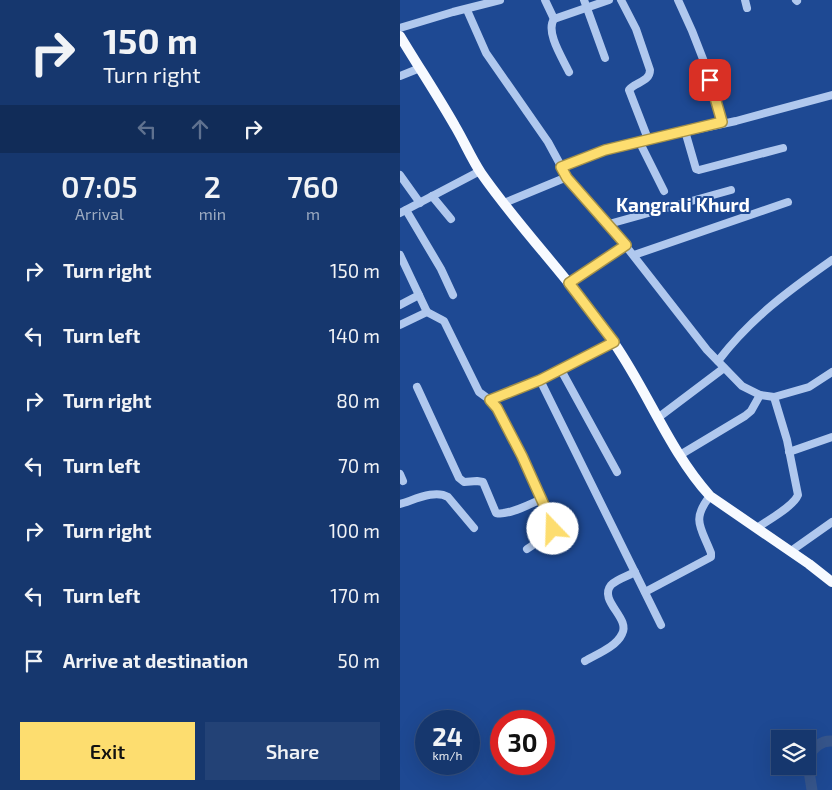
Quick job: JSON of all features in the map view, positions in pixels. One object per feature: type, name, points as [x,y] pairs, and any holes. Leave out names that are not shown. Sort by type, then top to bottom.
[{"type":"main road","points":[[400,36],[480,171],[614,342],[697,482],[710,496],[832,582]]},
{"type":"street","points":[[400,28],[500,0]]},
{"type":"street","points":[[545,0],[554,19]]},
{"type":"street","points":[[569,72],[551,33],[550,24],[554,19],[585,4],[609,0]]},
{"type":"street","points":[[621,0],[636,29],[650,70],[648,78],[634,85],[629,90],[648,139]]},
{"type":"street","points":[[678,0],[690,25],[704,63],[716,97],[722,122]]},
{"type":"street","points":[[585,4],[605,58]]},
{"type":"street","points":[[467,10],[486,53],[548,142],[567,178],[609,224],[686,324],[724,368],[742,386],[760,395],[774,397],[809,387],[831,375]]},
{"type":"street","points":[[400,76],[420,68]]},
{"type":"street","points":[[561,167],[605,150],[736,120],[832,95]]},
{"type":"street","points":[[685,131],[694,164],[696,169],[699,170],[784,148]]},
{"type":"street","points":[[639,141],[664,191]]},
{"type":"street","points":[[453,295],[441,269],[403,211],[480,171]]},
{"type":"street","points":[[400,175],[420,203]]},
{"type":"street","points":[[504,204],[567,178]]},
{"type":"street","points":[[609,224],[731,190]]},
{"type":"street","points":[[432,196],[451,219]]},
{"type":"street","points":[[634,255],[788,202]]},
{"type":"street","points":[[569,283],[626,245]]},
{"type":"street","points":[[400,255],[404,272],[419,295],[427,312],[444,321],[479,392],[497,408],[542,499],[553,525],[553,532],[527,548]]},
{"type":"street","points":[[718,360],[736,337],[776,300],[832,260]]},
{"type":"street","points":[[400,305],[419,295]]},
{"type":"street","points":[[400,325],[427,312]]},
{"type":"street","points":[[490,400],[540,380],[614,342]]},
{"type":"street","points":[[658,417],[724,368]]},
{"type":"street","points":[[561,370],[617,472]]},
{"type":"street","points":[[540,380],[661,625]]},
{"type":"street","points":[[417,387],[459,478],[464,482],[483,482],[496,514],[508,513],[542,499]]},
{"type":"street","points":[[680,455],[745,416],[760,395]]},
{"type":"street","points":[[757,528],[797,499],[798,490],[774,397]]},
{"type":"street","points":[[789,452],[832,437]]},
{"type":"street","points":[[400,504],[434,494],[442,494],[448,497],[474,528]]},
{"type":"street","points":[[645,592],[711,558],[698,515],[710,496]]},
{"type":"street","points":[[790,551],[832,522]]},
{"type":"street","points":[[585,661],[607,649],[622,636],[624,625],[610,601],[609,590],[611,585],[635,572]]},
{"type":"waterway","points":[[816,746],[821,743],[832,741]]},
{"type":"waterway","points":[[810,775],[812,790]]},
{"type":"district","name":"Kangrali Khurd","points":[[683,204]]},
{"type":"route","points":[[553,529],[553,525],[522,456],[497,408],[490,400],[540,380],[614,342],[569,283],[626,245],[567,178],[561,167],[605,150],[722,122],[710,80]]}]
